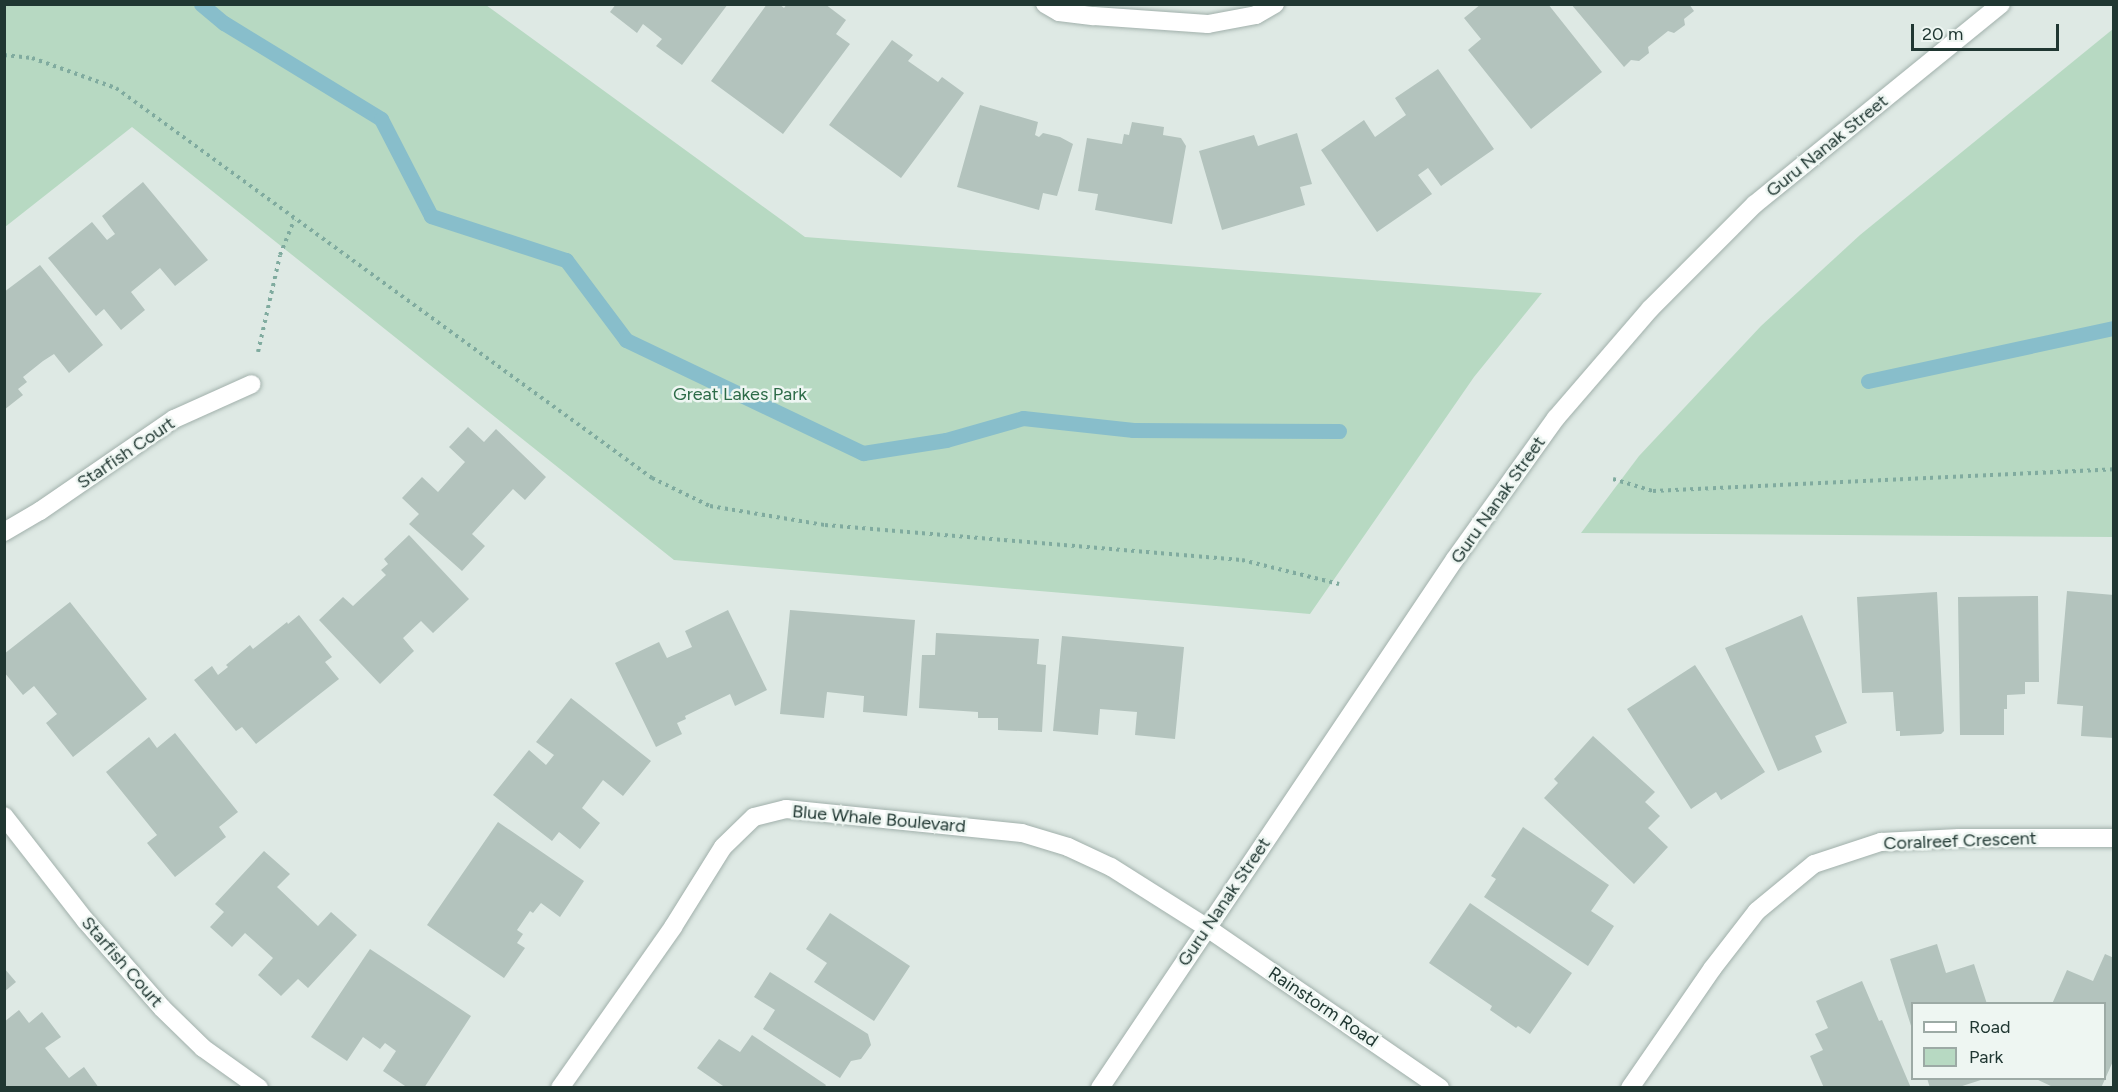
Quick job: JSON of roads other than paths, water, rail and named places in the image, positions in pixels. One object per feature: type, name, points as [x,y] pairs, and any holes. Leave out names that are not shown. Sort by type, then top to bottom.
[{"type":"street","points":[[1045,4],[1059,12],[1208,24],[1256,15],[1275,4]]},
{"type":"street","name":"Guru Nanak Street","points":[[1100,1088],[1206,927],[1528,455],[1604,362],[1650,309],[1755,204],[2001,4]]},
{"type":"street","name":"Starfish Court","points":[[4,532],[40,511],[174,419],[252,384]]},
{"type":"street","name":"Blue Whale Boulevard","points":[[560,1088],[673,927],[723,847],[754,817],[786,809],[1022,833],[1068,847],[1111,867],[1206,927]]},
{"type":"street","name":"Starfish Court","points":[[4,816],[85,920],[162,1008],[203,1048],[259,1088]]},
{"type":"street","name":"Coralreef Crescent","points":[[1630,1088],[1712,969],[1757,911],[1814,864],[1881,842],[1959,838],[2114,838]]},
{"type":"street","name":"Rainstorm Road","points":[[1206,927],[1440,1088]]},
{"type":"waterway","points":[[201,4],[224,23],[381,119],[431,216],[566,260],[626,340],[863,453],[946,440],[1023,418],[1133,430],[1339,431]]},
{"type":"waterway","points":[[1868,381],[2114,328]]},
{"type":"park label","name":"Great Lakes Park","points":[[740,394]]}]
